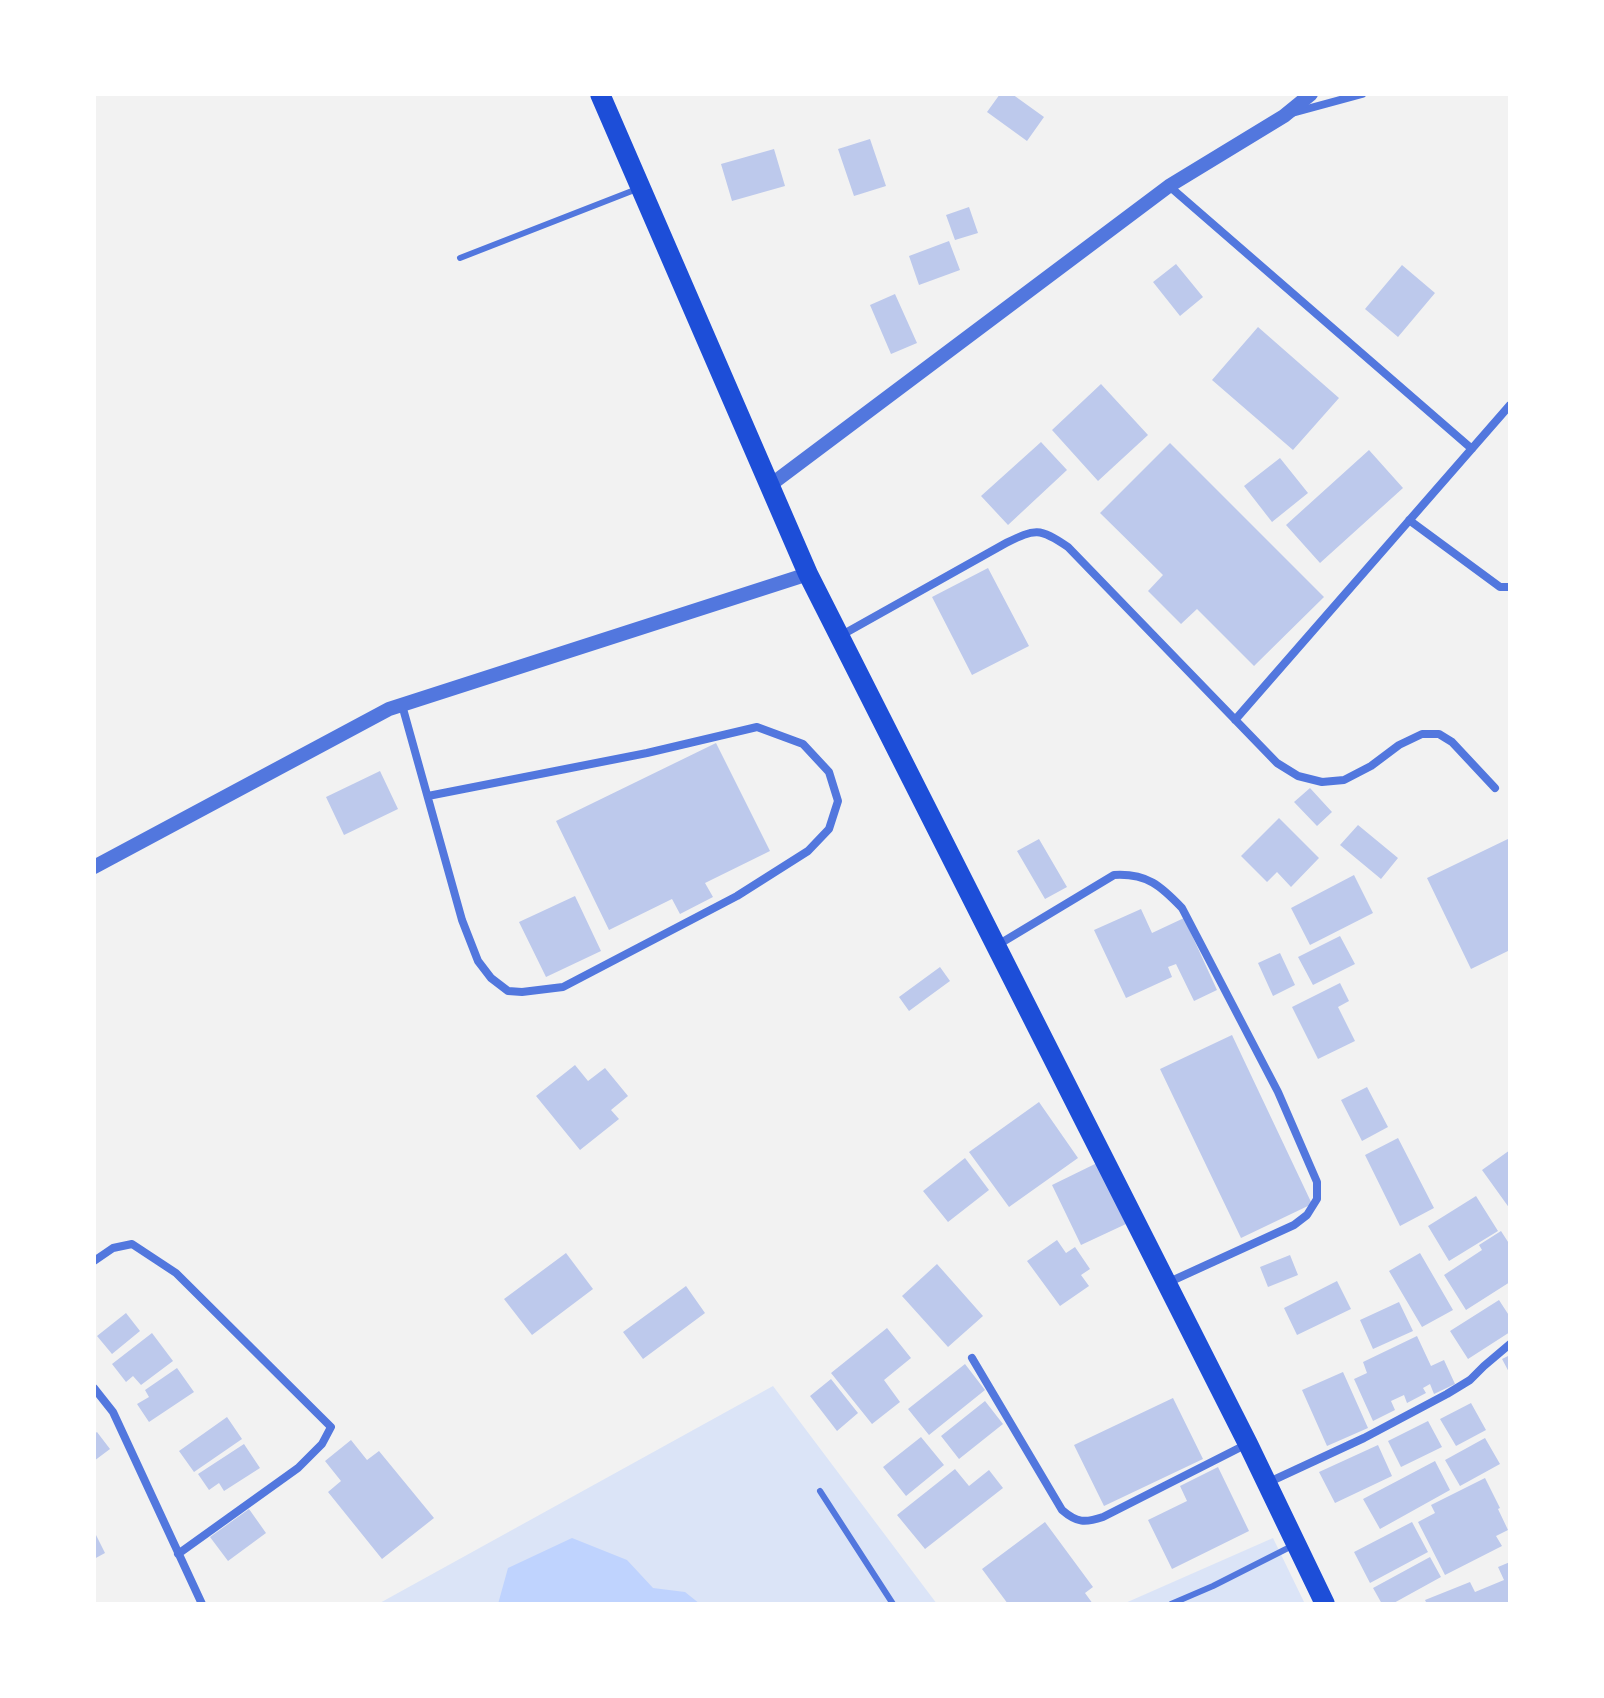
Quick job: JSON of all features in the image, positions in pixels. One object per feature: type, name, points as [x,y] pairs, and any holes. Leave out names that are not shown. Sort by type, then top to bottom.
[{"type":"main road","points":[[600,94],[808,574],[1248,1444],[1325,1604]]},
{"type":"street","points":[[769,486],[1169,186],[1284,116],[1311,94]]},
{"type":"street","points":[[1284,116],[1362,94]]},
{"type":"street","points":[[1169,186],[1472,449]]},
{"type":"street","points":[[1235,720],[1510,405]]},
{"type":"street","points":[[1409,520],[1500,587],[1510,587]]},
{"type":"street","points":[[839,636],[1006,543],[1029,532],[1036,532],[1057,539],[1068,547],[1277,763],[1298,776],[1322,782],[1344,780],[1371,766],[1399,745],[1422,734],[1439,734],[1452,742],[1495,788]]},
{"type":"street","points":[[94,867],[389,709],[808,574]]},
{"type":"street","points":[[402,705],[462,920],[478,961],[491,978],[508,991],[563,987],[737,896],[808,851],[829,829],[838,801],[829,772],[803,744],[757,727],[647,753],[428,796]]},
{"type":"street","points":[[996,946],[1114,875],[1140,877],[1162,887],[1182,908],[1278,1092],[1317,1182],[1317,1199],[1307,1215],[1294,1225],[1166,1284]]},
{"type":"street","points":[[94,1261],[113,1248],[132,1244],[176,1273],[331,1427],[322,1444],[298,1468],[178,1554]]},
{"type":"street","points":[[1266,1483],[1364,1438],[1447,1394],[1470,1380],[1510,1344]]},
{"type":"street","points":[[972,1358],[1062,1510],[1080,1521],[1103,1517],[1248,1444]]},
{"type":"street","points":[[94,1388],[113,1412],[202,1604]]},
{"type":"lane","points":[[460,258],[640,187]]},
{"type":"lane","points":[[820,1491],[893,1604]]},
{"type":"lane","points":[[1171,1604],[1296,1544]]},
{"type":"shaded area","points":[[773,1386],[937,1604],[378,1604]]},
{"type":"shaded area","points":[[1273,1538],[1305,1604],[1123,1604]]},
{"type":"water","points":[[572,1538],[627,1560],[653,1588],[685,1592],[700,1604],[498,1604],[508,1568]]},
{"type":"building","points":[[1000,94],[1012,94],[1044,117],[1027,141],[987,112]]},
{"type":"building","points":[[870,139],[886,186],[854,196],[838,149]]},
{"type":"building","points":[[774,149],[785,186],[732,201],[721,164]]},
{"type":"building","points":[[969,207],[978,233],[955,240],[946,215]]},
{"type":"building","points":[[949,241],[960,270],[919,285],[909,256]]},
{"type":"building","points":[[1176,264],[1203,297],[1180,316],[1153,282]]},
{"type":"building","points":[[1402,265],[1435,293],[1398,337],[1365,309]]},
{"type":"building","points":[[895,294],[917,343],[891,354],[870,305]]},
{"type":"building","points":[[1258,327],[1339,398],[1293,450],[1212,380]]},
{"type":"building","points":[[1101,384],[1148,435],[1098,481],[1052,430]]},
{"type":"building","points":[[1041,442],[1067,470],[1008,525],[981,496]]},
{"type":"building","points":[[1170,443],[1324,597],[1254,666],[1197,609],[1181,624],[1148,591],[1163,575],[1100,513]]},
{"type":"building","points":[[1369,450],[1403,488],[1320,563],[1286,525]]},
{"type":"building","points":[[1280,458],[1308,493],[1272,522],[1244,486]]},
{"type":"building","points":[[988,568],[1029,646],[972,675],[932,597]]},
{"type":"building","points":[[716,743],[770,851],[705,883],[713,897],[680,914],[672,899],[609,930],[556,821]]},
{"type":"building","points":[[380,771],[398,809],[344,835],[326,797]]},
{"type":"building","points":[[1310,788],[1332,812],[1317,826],[1294,802]]},
{"type":"building","points":[[1279,818],[1319,858],[1291,887],[1277,872],[1267,882],[1241,856]]},
{"type":"building","points":[[1358,825],[1398,858],[1381,879],[1340,845]]},
{"type":"building","points":[[1510,838],[1510,950],[1471,969],[1427,878]]},
{"type":"building","points":[[1039,839],[1067,887],[1045,899],[1017,851]]},
{"type":"building","points":[[1354,875],[1373,913],[1310,945],[1291,908]]},
{"type":"building","points":[[575,896],[601,951],[546,977],[519,922]]},
{"type":"building","points":[[1141,909],[1152,933],[1184,918],[1217,990],[1194,1001],[1176,964],[1168,967],[1172,977],[1126,998],[1094,930]]},
{"type":"building","points":[[1340,936],[1355,964],[1313,985],[1298,957]]},
{"type":"building","points":[[1280,953],[1295,985],[1273,996],[1258,963]]},
{"type":"building","points":[[940,967],[950,981],[909,1011],[899,997]]},
{"type":"building","points":[[1340,983],[1349,1001],[1338,1007],[1355,1041],[1318,1059],[1292,1007]]},
{"type":"building","points":[[1232,1035],[1312,1204],[1241,1238],[1160,1069]]},
{"type":"building","points":[[575,1065],[588,1081],[605,1068],[628,1096],[611,1110],[619,1119],[580,1150],[536,1096]]},
{"type":"building","points":[[1367,1087],[1388,1127],[1362,1141],[1341,1100]]},
{"type":"building","points":[[1039,1102],[1078,1158],[1009,1207],[969,1152]]},
{"type":"building","points":[[1398,1138],[1434,1208],[1400,1226],[1365,1155]]},
{"type":"building","points":[[1510,1150],[1510,1209],[1482,1170]]},
{"type":"building","points":[[965,1158],[989,1190],[948,1222],[923,1191]]},
{"type":"building","points":[[1097,1163],[1126,1224],[1081,1245],[1052,1185]]},
{"type":"building","points":[[1476,1196],[1498,1231],[1449,1261],[1428,1226]]},
{"type":"building","points":[[1501,1231],[1510,1245],[1510,1282],[1466,1310],[1444,1275],[1482,1250],[1479,1245]]},
{"type":"building","points":[[1057,1240],[1066,1253],[1075,1247],[1090,1269],[1081,1275],[1089,1286],[1060,1306],[1027,1261]]},
{"type":"building","points":[[566,1253],[593,1289],[532,1335],[504,1299]]},
{"type":"building","points":[[1420,1253],[1453,1310],[1422,1327],[1389,1271]]},
{"type":"building","points":[[1290,1255],[1298,1275],[1268,1287],[1260,1267]]},
{"type":"building","points":[[937,1264],[983,1316],[948,1347],[902,1296]]},
{"type":"building","points":[[1337,1281],[1351,1309],[1297,1335],[1284,1308]]},
{"type":"building","points":[[686,1286],[705,1313],[643,1359],[623,1332]]},
{"type":"building","points":[[1499,1300],[1510,1317],[1510,1332],[1468,1359],[1450,1331]]},
{"type":"building","points":[[1399,1302],[1413,1331],[1373,1349],[1360,1320]]},
{"type":"building","points":[[126,1313],[140,1331],[112,1354],[97,1336]]},
{"type":"building","points":[[887,1328],[911,1358],[884,1380],[900,1402],[872,1424],[831,1373]]},
{"type":"building","points":[[152,1333],[173,1361],[141,1385],[133,1376],[126,1382],[112,1364]]},
{"type":"building","points":[[1417,1336],[1431,1366],[1444,1360],[1455,1384],[1434,1394],[1430,1384],[1423,1388],[1426,1393],[1407,1403],[1404,1395],[1391,1401],[1395,1410],[1373,1421],[1354,1379],[1367,1373],[1363,1362]]},
{"type":"building","points":[[1510,1355],[1510,1374],[1502,1359]]},
{"type":"building","points":[[965,1364],[985,1390],[929,1435],[908,1409]]},
{"type":"building","points":[[177,1368],[194,1392],[149,1422],[137,1404],[149,1397],[145,1390]]},
{"type":"building","points":[[1343,1372],[1368,1428],[1327,1446],[1302,1390]]},
{"type":"building","points":[[831,1379],[858,1413],[837,1431],[810,1396]]},
{"type":"building","points":[[1173,1398],[1203,1459],[1104,1506],[1074,1445]]},
{"type":"building","points":[[985,1401],[1003,1424],[959,1459],[941,1436]]},
{"type":"building","points":[[1471,1403],[1486,1430],[1456,1446],[1440,1419]]},
{"type":"building","points":[[227,1417],[242,1439],[194,1472],[179,1451]]},
{"type":"building","points":[[1428,1421],[1442,1447],[1401,1467],[1388,1441]]},
{"type":"building","points":[[97,1432],[110,1449],[94,1461],[94,1434]]},
{"type":"building","points":[[921,1437],[944,1465],[906,1496],[883,1467]]},
{"type":"building","points":[[1485,1438],[1500,1464],[1460,1486],[1445,1460]]},
{"type":"building","points":[[351,1440],[367,1460],[379,1451],[434,1518],[382,1559],[328,1492],[341,1481],[325,1461]]},
{"type":"building","points":[[244,1444],[260,1468],[224,1491],[219,1483],[209,1490],[198,1474]]},
{"type":"building","points":[[1378,1445],[1392,1476],[1335,1503],[1319,1472]]},
{"type":"building","points":[[1435,1461],[1450,1490],[1380,1529],[1363,1499]]},
{"type":"building","points":[[1218,1467],[1249,1531],[1172,1569],[1148,1520],[1187,1501],[1180,1486]]},
{"type":"building","points":[[955,1469],[969,1486],[989,1470],[1003,1488],[925,1549],[897,1515]]},
{"type":"building","points":[[1485,1478],[1508,1530],[1496,1536],[1502,1546],[1445,1575],[1418,1522],[1435,1513],[1431,1505]]},
{"type":"building","points":[[249,1509],[266,1533],[228,1561],[210,1537]]},
{"type":"building","points":[[1045,1522],[1093,1587],[1085,1593],[1093,1604],[1008,1604],[982,1569]]},
{"type":"building","points":[[1412,1522],[1428,1552],[1370,1583],[1354,1552]]},
{"type":"building","points":[[94,1531],[105,1553],[94,1559]]},
{"type":"building","points":[[1430,1557],[1441,1577],[1392,1604],[1382,1604],[1373,1588]]},
{"type":"building","points":[[1510,1562],[1510,1604],[1427,1604],[1425,1600],[1470,1582],[1475,1592],[1504,1580],[1498,1567]]}]
